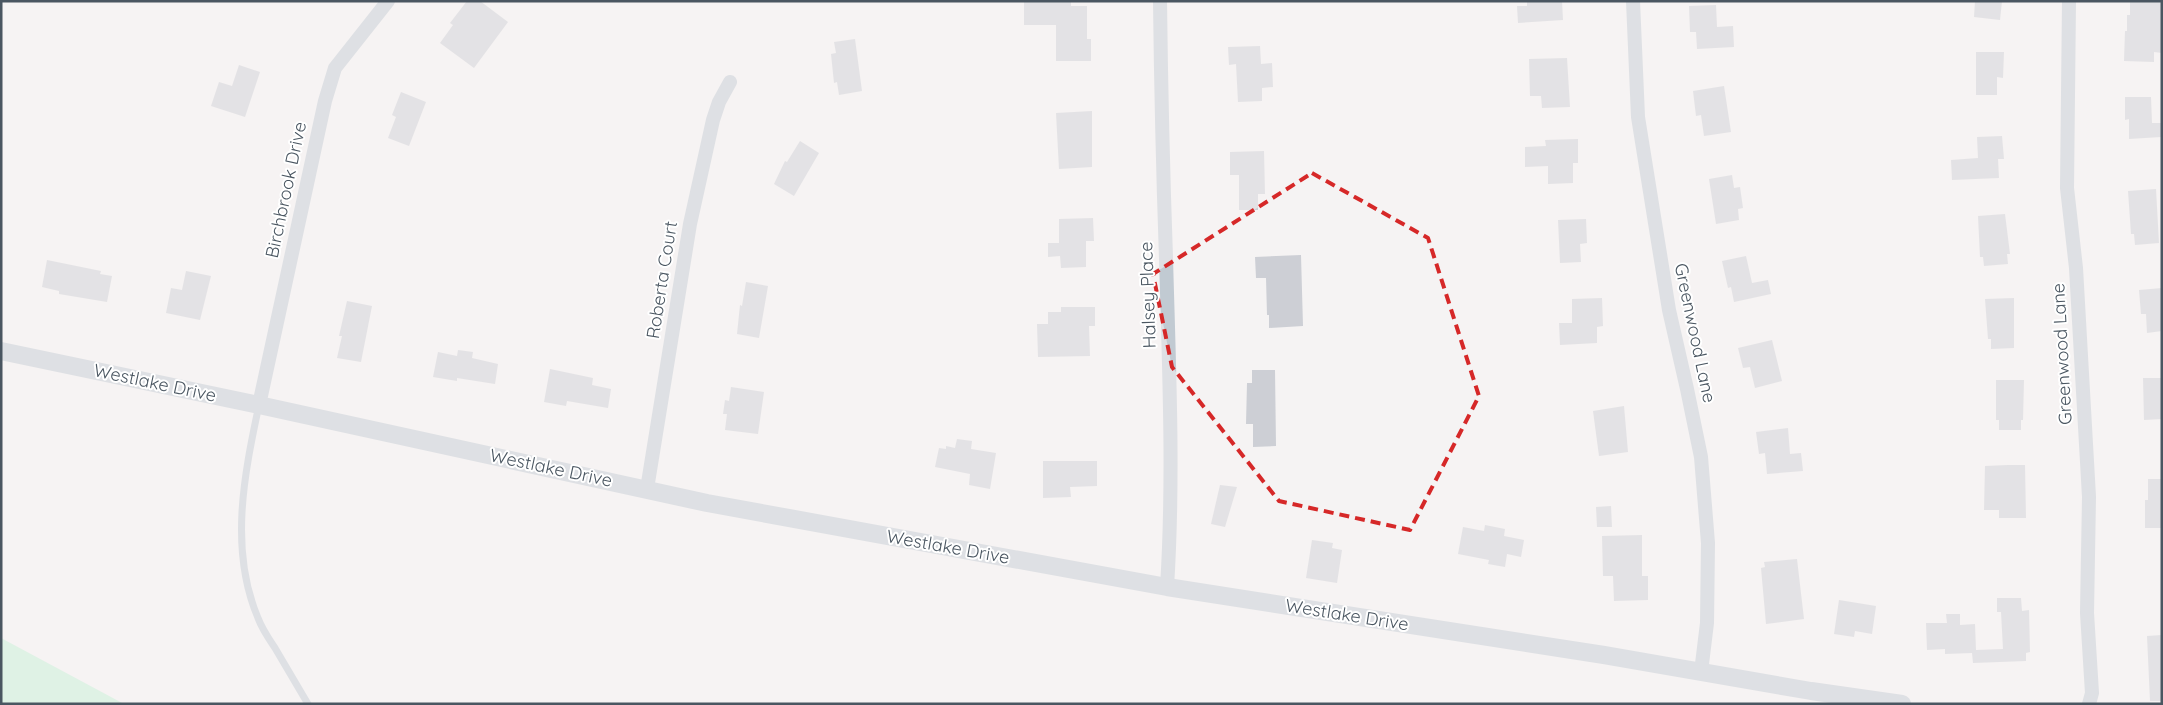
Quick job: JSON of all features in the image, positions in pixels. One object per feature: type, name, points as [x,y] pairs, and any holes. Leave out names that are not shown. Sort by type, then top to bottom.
[{"type":"street","name":"Birchbrook Drive","points":[[258,404],[325,101],[335,68],[388,1]]},
{"type":"street","name":"Halsey Place","points":[[1160,1],[1171,424],[1170,536],[1167,587]]},
{"type":"street","name":"Greenwood Lane","points":[[1633,1],[1638,117],[1668,310],[1688,389],[1701,457],[1708,543],[1707,623],[1701,672]]},
{"type":"street","name":"Greenwood Lane","points":[[2069,1],[2067,188],[2076,268],[2089,497],[2087,613],[2092,693],[2089,704]]},
{"type":"street","name":"Roberta Court","points":[[647,489],[690,224],[713,120],[719,102],[730,82]]},
{"type":"street","name":"Westlake Drive","points":[[1,351],[258,404],[707,503],[1167,587],[1604,655],[1811,691],[1902,704]]},
{"type":"lane","points":[[258,404],[247,461],[242,501],[241,540],[245,576],[251,601],[259,621],[308,704]]},
{"type":"highlighted area","points":[[1312,173],[1428,238],[1479,396],[1410,530],[1279,501],[1172,367],[1153,274]]},
{"type":"green space","points":[[1,638],[124,704],[1,704]]},
{"type":"building","points":[[467,1],[480,1],[508,22],[474,68],[440,43],[453,25],[450,23]]},
{"type":"building","points":[[1024,1],[1071,1],[1071,6],[1087,6],[1087,39],[1091,39],[1091,61],[1056,61],[1056,25],[1024,25]]},
{"type":"building","points":[[1527,1],[1562,1],[1563,20],[1518,23],[1517,6],[1527,6]]},
{"type":"building","points":[[1975,1],[2002,1],[2000,20],[1974,17]]},
{"type":"building","points":[[2130,1],[2162,1],[2162,53],[2154,52],[2154,62],[2124,61],[2125,31],[2127,31],[2127,15],[2130,15]]},
{"type":"building","points":[[1716,5],[1717,27],[1733,26],[1734,47],[1697,49],[1696,32],[1690,32],[1689,6]]},
{"type":"building","points":[[855,39],[862,91],[839,95],[837,82],[834,83],[831,54],[836,53],[834,42]]},
{"type":"building","points":[[1260,46],[1261,64],[1272,63],[1273,87],[1262,88],[1262,101],[1238,102],[1236,64],[1229,65],[1228,47]]},
{"type":"building","points":[[1976,52],[2004,52],[2003,78],[1997,77],[1997,95],[1976,95]]},
{"type":"building","points":[[1567,58],[1570,107],[1542,108],[1541,96],[1530,96],[1529,59]]},
{"type":"building","points":[[239,65],[260,72],[245,117],[211,106],[219,82],[232,86]]},
{"type":"building","points":[[1724,86],[1731,132],[1704,136],[1701,115],[1696,116],[1693,91]]},
{"type":"building","points":[[401,92],[426,102],[409,146],[388,138],[396,117],[392,115]]},
{"type":"building","points":[[2125,97],[2151,97],[2152,123],[2161,123],[2161,137],[2129,139],[2129,119],[2125,120]]},
{"type":"building","points":[[1092,111],[1092,167],[1059,169],[1056,113]]},
{"type":"building","points":[[2002,136],[2004,159],[1998,159],[1999,178],[1952,180],[1951,160],[1978,158],[1977,137]]},
{"type":"building","points":[[1578,139],[1578,163],[1573,163],[1573,183],[1548,184],[1548,166],[1525,167],[1525,147],[1546,146],[1545,140]]},
{"type":"building","points":[[800,141],[819,153],[794,196],[774,184],[785,161],[787,162]]},
{"type":"building","points":[[1264,151],[1265,194],[1258,194],[1258,210],[1239,210],[1239,175],[1230,175],[1230,152]]},
{"type":"building","points":[[1732,175],[1734,188],[1740,187],[1743,208],[1738,209],[1739,220],[1716,224],[1709,179]]},
{"type":"building","points":[[2156,189],[2159,243],[2135,245],[2134,234],[2131,234],[2128,191]]},
{"type":"building","points":[[2005,214],[2010,254],[2007,254],[2008,264],[1984,266],[1983,257],[1980,257],[1978,216]]},
{"type":"building","points":[[1093,218],[1094,241],[1086,241],[1086,267],[1061,268],[1060,256],[1048,257],[1048,243],[1059,243],[1059,219]]},
{"type":"building","points":[[1586,219],[1587,243],[1580,244],[1581,262],[1560,263],[1558,220]]},
{"type":"building","points":[[1301,255],[1303,326],[1269,328],[1266,278],[1256,278],[1255,257]]},
{"type":"building","points":[[1746,256],[1752,283],[1768,280],[1771,294],[1734,302],[1731,287],[1728,288],[1722,261]]},
{"type":"building","points":[[47,260],[101,271],[100,274],[112,276],[107,302],[59,294],[59,291],[42,287]]},
{"type":"building","points":[[186,271],[211,276],[200,320],[166,313],[171,288],[182,290]]},
{"type":"building","points":[[746,282],[768,286],[759,338],[737,334],[740,305],[742,306]]},
{"type":"building","points":[[2162,288],[2162,331],[2147,333],[2146,314],[2141,314],[2139,290]]},
{"type":"building","points":[[1602,298],[1603,326],[1597,327],[1597,343],[1560,345],[1559,323],[1572,323],[1572,299]]},
{"type":"building","points":[[2014,298],[2014,348],[1991,349],[1991,339],[1988,339],[1985,299]]},
{"type":"building","points":[[347,301],[372,306],[361,362],[337,358],[342,336],[339,336]]},
{"type":"building","points":[[1061,307],[1095,307],[1095,326],[1089,326],[1090,356],[1038,357],[1037,324],[1048,324],[1048,312],[1061,312]]},
{"type":"building","points":[[1772,340],[1782,381],[1755,388],[1750,367],[1743,368],[1738,348]]},
{"type":"building","points":[[458,350],[473,352],[472,358],[498,364],[495,384],[457,378],[457,381],[433,377],[438,352],[457,356]]},
{"type":"building","points":[[550,369],[593,378],[592,385],[611,389],[608,408],[567,401],[566,406],[544,402]]},
{"type":"building","points":[[1252,370],[1275,370],[1276,446],[1253,447],[1253,424],[1246,424],[1247,383],[1252,383]]},
{"type":"building","points":[[2143,378],[2162,378],[2162,419],[2144,420]]},
{"type":"building","points":[[1996,380],[2024,380],[2021,430],[1999,430],[1999,420],[1996,420]]},
{"type":"building","points":[[731,387],[764,392],[758,434],[725,430],[727,414],[723,414],[725,400],[729,401]]},
{"type":"building","points":[[1624,406],[1628,452],[1599,456],[1593,411]]},
{"type":"building","points":[[1788,428],[1790,454],[1801,453],[1803,471],[1767,474],[1765,453],[1759,454],[1756,432]]},
{"type":"building","points":[[957,439],[972,441],[971,449],[996,453],[990,489],[969,485],[970,474],[935,467],[939,448],[946,449],[946,446],[955,448]]},
{"type":"building","points":[[1043,461],[1097,461],[1097,486],[1070,487],[1071,497],[1043,498]]},
{"type":"building","points":[[2025,465],[2026,518],[1999,518],[1999,510],[1984,510],[1985,466]]},
{"type":"building","points":[[2148,479],[2162,479],[2162,528],[2145,528],[2145,500],[2148,500]]},
{"type":"building","points":[[1220,485],[1237,487],[1225,527],[1211,524]]},
{"type":"building","points":[[1611,506],[1612,527],[1597,527],[1596,507]]},
{"type":"building","points":[[1485,525],[1505,529],[1504,536],[1524,540],[1521,557],[1507,554],[1505,567],[1488,564],[1489,560],[1458,554],[1463,527],[1484,531]]},
{"type":"building","points":[[1642,535],[1642,576],[1648,576],[1648,600],[1614,601],[1613,576],[1603,576],[1602,536]]},
{"type":"building","points":[[1312,540],[1333,543],[1332,548],[1342,550],[1337,583],[1306,578]]},
{"type":"building","points":[[1797,559],[1804,619],[1766,624],[1761,568],[1765,567],[1764,562]]},
{"type":"building","points":[[1997,598],[2021,598],[2022,611],[2029,610],[2030,652],[2026,653],[2026,661],[1973,663],[1972,653],[1945,654],[1945,649],[1927,650],[1926,623],[1947,623],[1946,614],[1960,614],[1960,625],[1975,624],[1976,650],[2003,649],[2001,612],[1997,612]]},
{"type":"building","points":[[1839,600],[1876,606],[1872,634],[1855,631],[1854,637],[1834,634]]},
{"type":"building","points":[[2162,635],[2162,701],[2150,701],[2147,636]]}]
